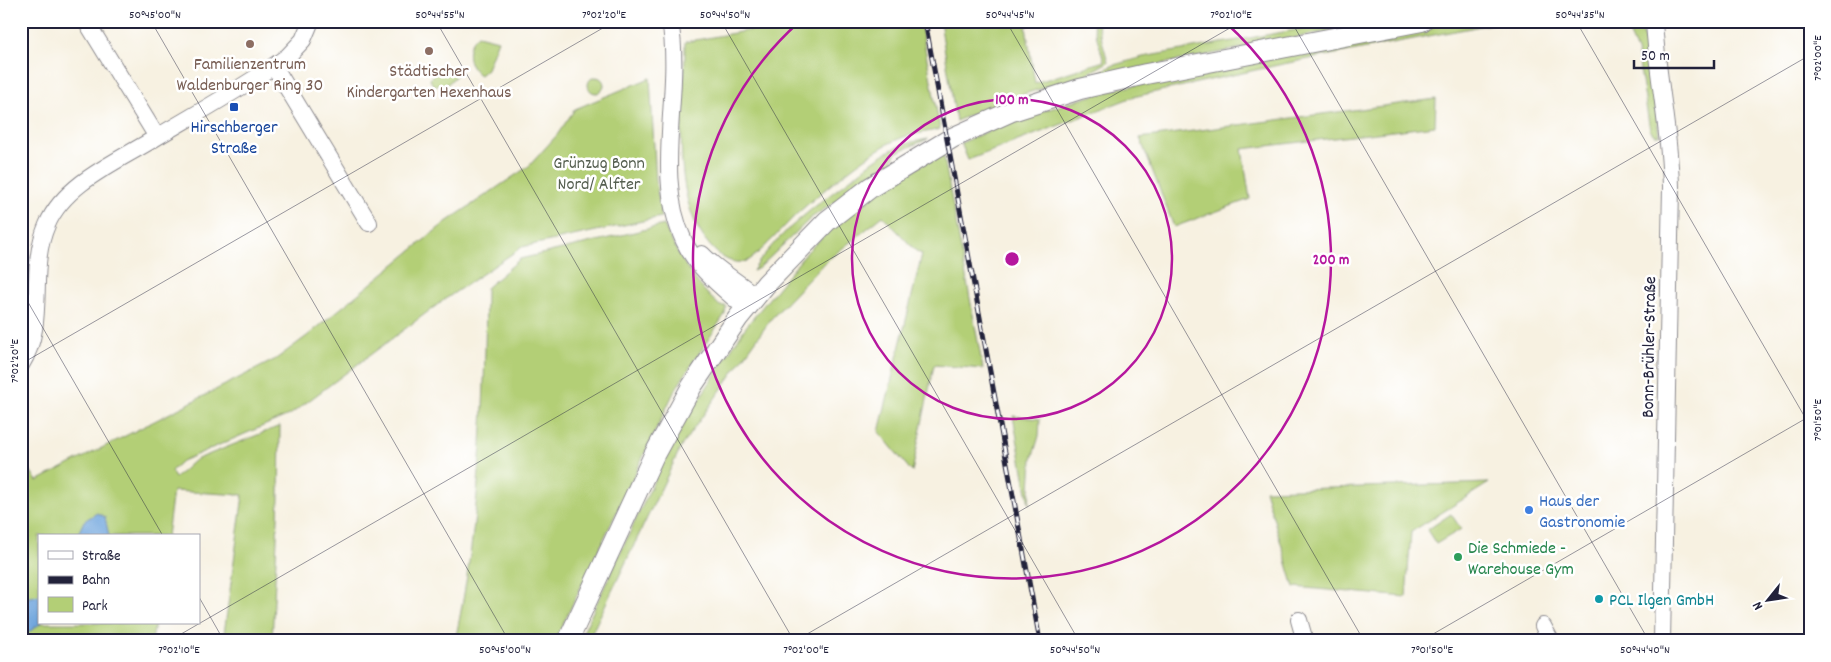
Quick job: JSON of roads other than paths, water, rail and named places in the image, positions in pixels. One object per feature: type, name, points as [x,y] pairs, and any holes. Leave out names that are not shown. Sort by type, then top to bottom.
[{"type":"main road","points":[[568,641],[654,455],[692,386],[750,302],[827,221],[871,187],[952,138],[1012,111],[1080,89],[1146,74],[1422,21]]},
{"type":"street","points":[[86,21],[157,137]]},
{"type":"street","points":[[21,365],[34,338],[38,249],[47,223],[64,200],[86,180],[274,66],[294,51],[304,40],[311,21]]},
{"type":"street","name":"Bonn-Brühler-Straße","points":[[1644,21],[1656,55]]},
{"type":"street","name":"Bonn-Brühler-Straße","points":[[1654,21],[1656,55],[1667,124],[1671,187],[1662,641]]},
{"type":"street","points":[[667,27],[673,100],[669,129],[671,198],[678,223],[715,268],[740,282],[750,302]]},
{"type":"street","points":[[274,66],[369,223]]},
{"type":"street","points":[[1299,620],[1305,641]]},
{"type":"street","points":[[1543,626],[1552,641]]},
{"type":"water","points":[[97,513],[105,517],[109,534],[78,534],[84,521]]},
{"type":"water","points":[[38,595],[38,624],[40,624],[29,632],[21,632],[21,599]]},
{"type":"railway","points":[[925,21],[1040,641]]},
{"type":"place","name":"Familienzentrum Waldenburger Ring 30","points":[[250,44]]},
{"type":"place","name":"Städtischer Kindergarten Hexenhaus","points":[[429,51]]},
{"type":"place","name":"Hirschberger Straße","points":[[234,107]]},
{"type":"place","name":"Haus der Gastronomie","points":[[1529,510]]},
{"type":"place","name":"Die Schmiede - Warehouse Gym","points":[[1458,557]]},
{"type":"place","name":"PCL Ilgen GmbH","points":[[1599,599]]},
{"type":"park label","name":"Grünzug Bonn Nord/ Alfter","points":[[599,172]]}]
